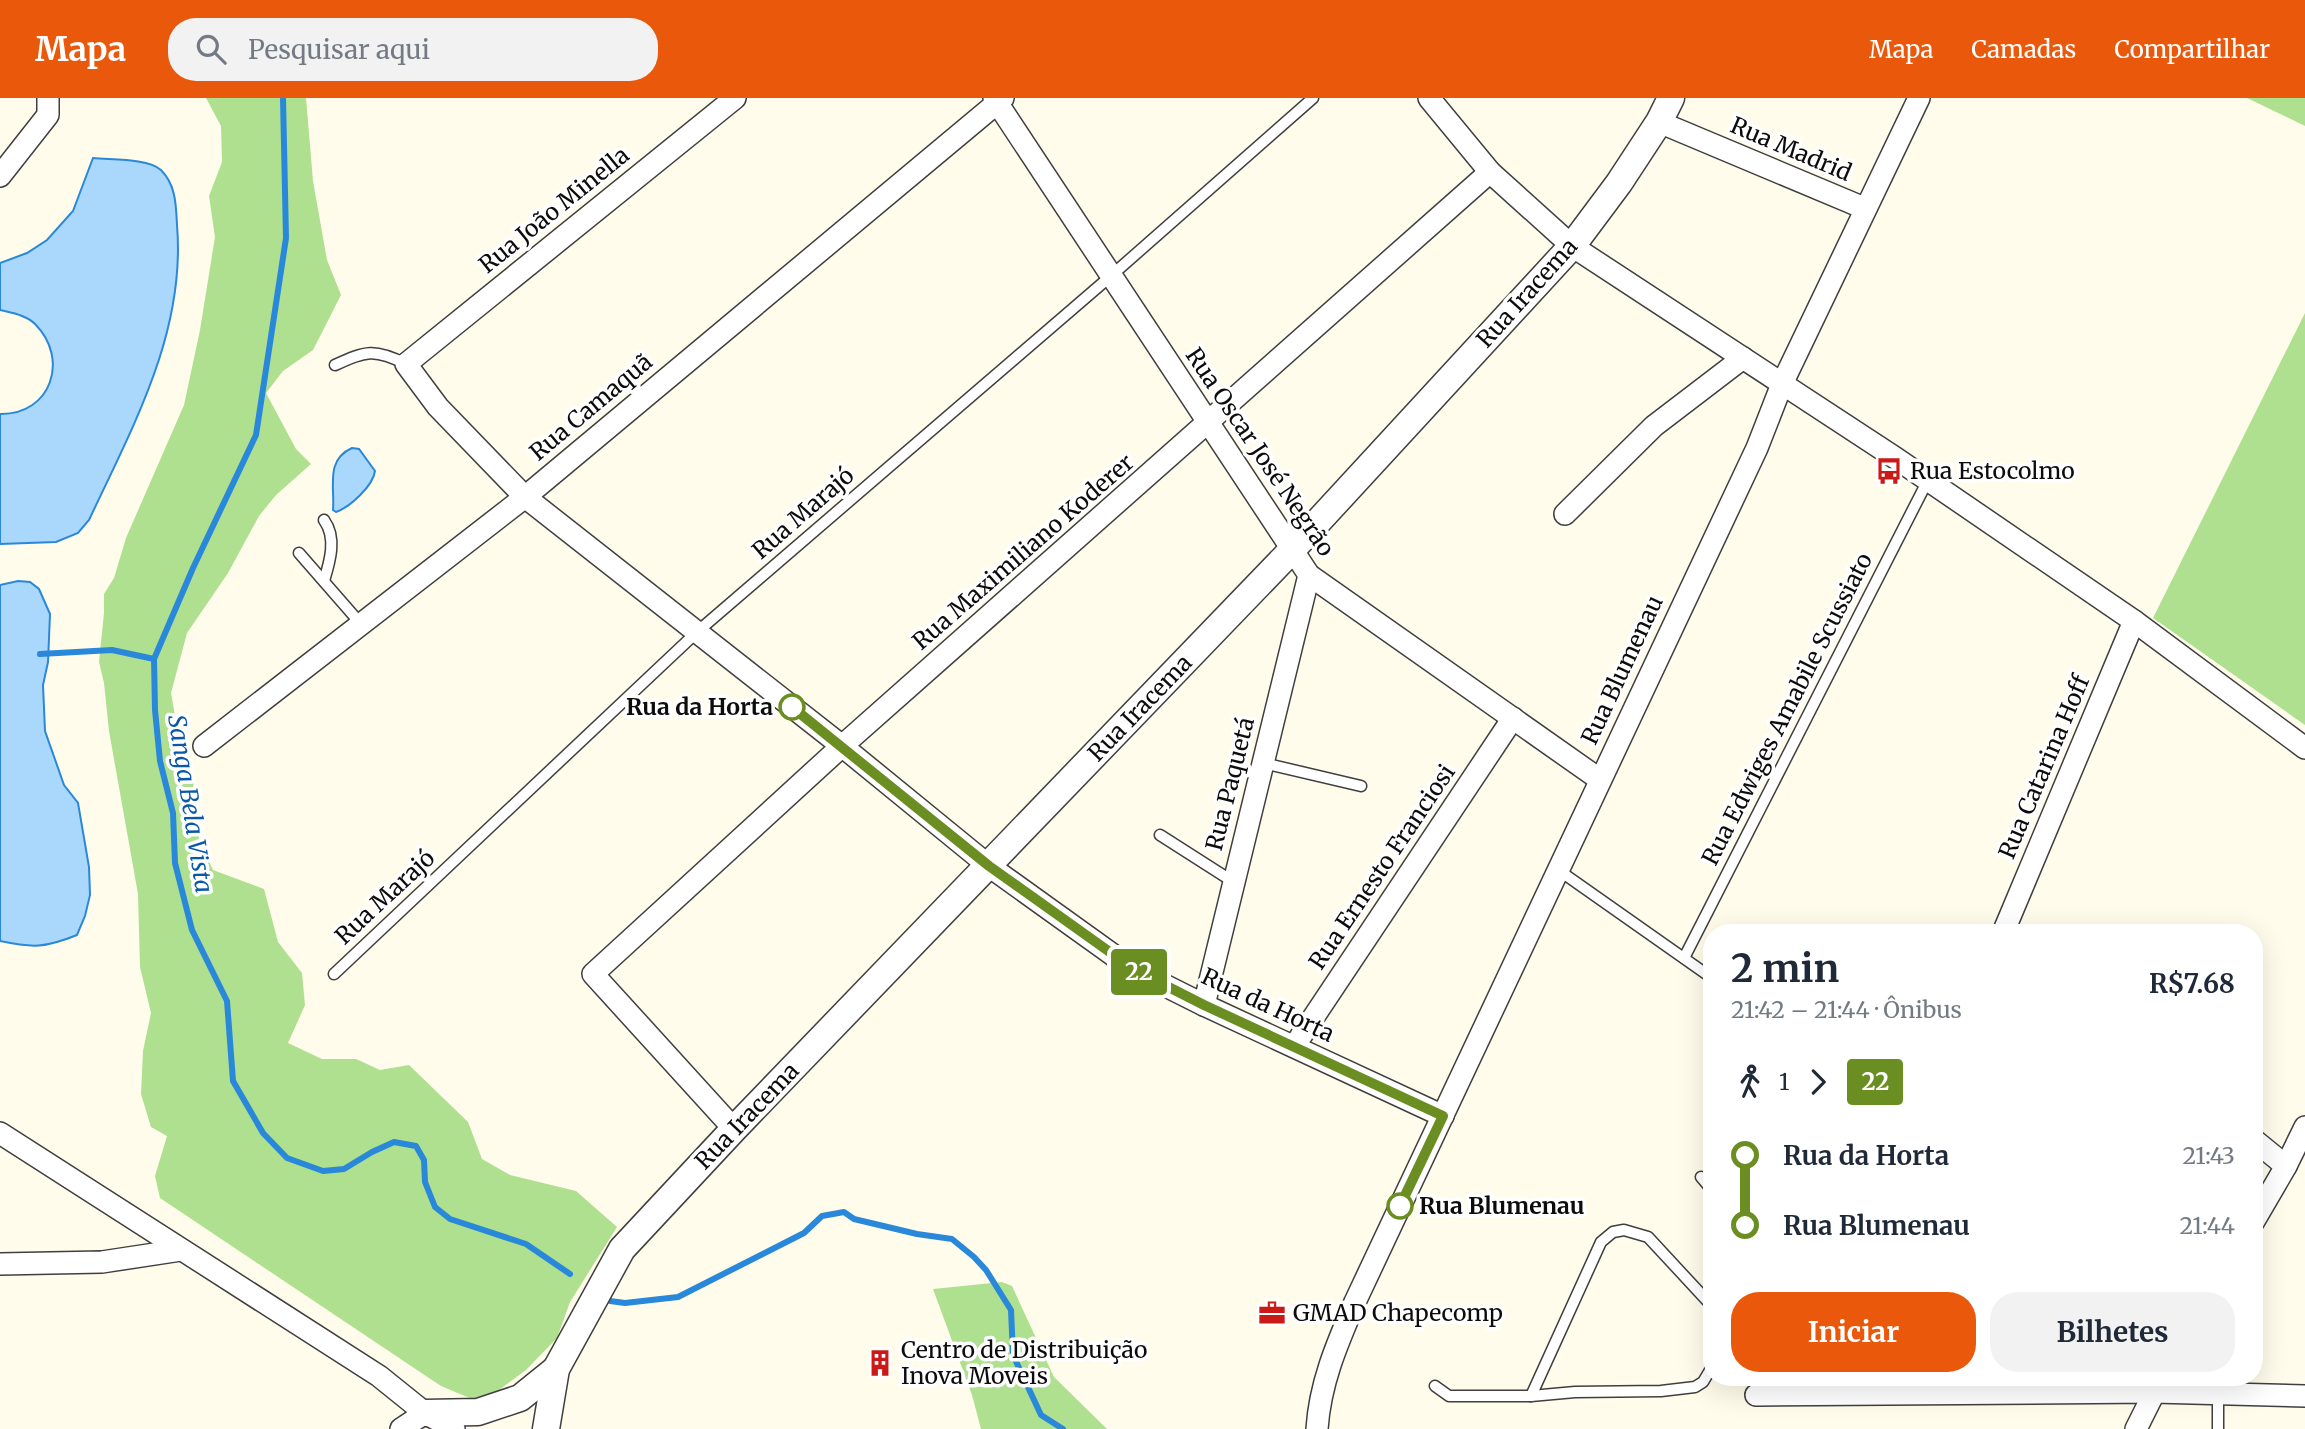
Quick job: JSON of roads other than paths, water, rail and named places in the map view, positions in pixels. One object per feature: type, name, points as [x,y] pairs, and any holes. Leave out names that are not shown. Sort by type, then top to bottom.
[{"type":"street","points":[[0,176],[48,115],[48,98]]},
{"type":"street","name":"Rua João Minella","points":[[406,364],[735,98]]},
{"type":"street","points":[[1429,98],[1490,172],[1572,246],[1928,480],[2134,621],[2305,748]]},
{"type":"street","name":"Rua Iracema","points":[[556,1369],[622,1249],[734,1129],[1291,551],[1572,246],[1619,183],[1659,122],[1671,98]]},
{"type":"street","name":"Rua Blumenau","points":[[1317,1429],[1319,1402],[1337,1342],[1757,447],[1782,384],[1864,208],[1919,98]]},
{"type":"street","name":"Rua Oscar José Negrão","points":[[998,100],[1309,575],[1599,779]]},
{"type":"street","name":"Rua Camaquã","points":[[204,746],[525,497],[998,100]]},
{"type":"street","name":"Rua Madrid","points":[[1659,122],[1864,208]]},
{"type":"street","name":"Rua Maximiliano Koderer","points":[[734,1129],[593,974],[842,746],[1490,172]]},
{"type":"street","points":[[1565,514],[1654,426],[1743,358]]},
{"type":"street","name":"Rua da Horta","points":[[406,364],[438,407],[525,497],[842,746],[989,866],[1135,970],[1443,1116]]},
{"type":"street","name":"Rua Paquetá","points":[[1204,1005],[1309,575]]},
{"type":"street","name":"Rua Catarina Hoff","points":[[2007,924],[2134,621]]},
{"type":"street","name":"Rua Ernesto Franciosi","points":[[1295,1045],[1513,718]]},
{"type":"street","points":[[2263,1206],[2305,1127]]},
{"type":"street","points":[[0,1133],[379,1376],[425,1413],[454,1429]]},
{"type":"street","points":[[2263,1147],[2286,1166]]},
{"type":"street","points":[[0,1264],[102,1262],[181,1250]]},
{"type":"street","points":[[401,1429],[425,1413],[478,1412],[520,1398],[556,1369]]},
{"type":"street","points":[[546,1429],[556,1369]]},
{"type":"street","points":[[2136,1429],[2158,1386]]},
{"type":"street","points":[[2164,1386],[2218,1395],[2305,1396]]},
{"type":"lane","name":"Rua Marajó","points":[[334,974],[697,632],[1313,98]]},
{"type":"lane","points":[[335,365],[360,354],[377,352],[385,353],[406,364]]},
{"type":"lane","name":"Rua Edwiges Amabile Scussiato","points":[[1684,957],[1928,480]]},
{"type":"lane","points":[[324,520],[330,528],[331,545],[324,581]]},
{"type":"lane","points":[[299,553],[361,624]]},
{"type":"lane","points":[[1263,763],[1361,786]]},
{"type":"lane","points":[[1160,835],[1233,881]]},
{"type":"lane","points":[[1558,869],[1703,971]]},
{"type":"lane","points":[[1531,1396],[1601,1242],[1613,1232],[1624,1230],[1648,1237],[1703,1296]]},
{"type":"lane","points":[[1435,1386],[1449,1396],[1531,1396],[1575,1392],[1661,1391],[1695,1387],[1703,1382]]},
{"type":"lane","points":[[2218,1395],[2218,1429]]},
{"type":"water","points":[[93,158],[147,163],[161,170],[170,182],[176,210],[178,265],[165,341],[139,414],[89,520],[78,533],[56,542],[0,544],[0,414],[18,412],[32,405],[43,395],[53,368],[46,338],[35,324],[23,316],[0,310],[0,263],[27,253],[47,240],[73,211]]},
{"type":"water","points":[[352,448],[359,449],[375,471],[370,483],[360,495],[336,512],[333,510],[335,467],[344,453]]},
{"type":"water","points":[[18,581],[30,582],[39,589],[50,614],[48,662],[43,685],[45,731],[64,785],[78,803],[89,867],[90,895],[77,935],[39,946],[0,941],[0,585]]},
{"type":"waterway","name":"Sanga Bela Vista","points":[[283,98],[286,238],[256,435],[193,568],[154,659],[160,761],[173,813],[175,863],[192,930],[227,1001],[233,1081],[263,1133],[287,1158],[323,1171],[344,1169],[394,1142],[416,1146],[424,1160],[425,1182],[435,1207],[450,1219],[526,1244],[570,1274]]},
{"type":"waterway","points":[[40,654],[112,650],[154,659]]},
{"type":"waterway","name":"Sanga Bela Vista","points":[[610,1301],[625,1303],[678,1297],[804,1233],[822,1216],[844,1212],[854,1219],[952,1239],[986,1270],[1011,1310],[1013,1355],[1041,1415],[1063,1429]]},
{"type":"place","name":"Rua Estocolmo","points":[[1889,471]]},
{"type":"place","name":"Rua da Horta","points":[[792,707]]},
{"type":"place","name":"Rua Blumenau","points":[[1400,1206]]},
{"type":"place","name":"GMAD Chapecomp","points":[[1272,1313]]},
{"type":"place","name":"Centro de Distribuição Inova Moveis","points":[[880,1363]]}]
